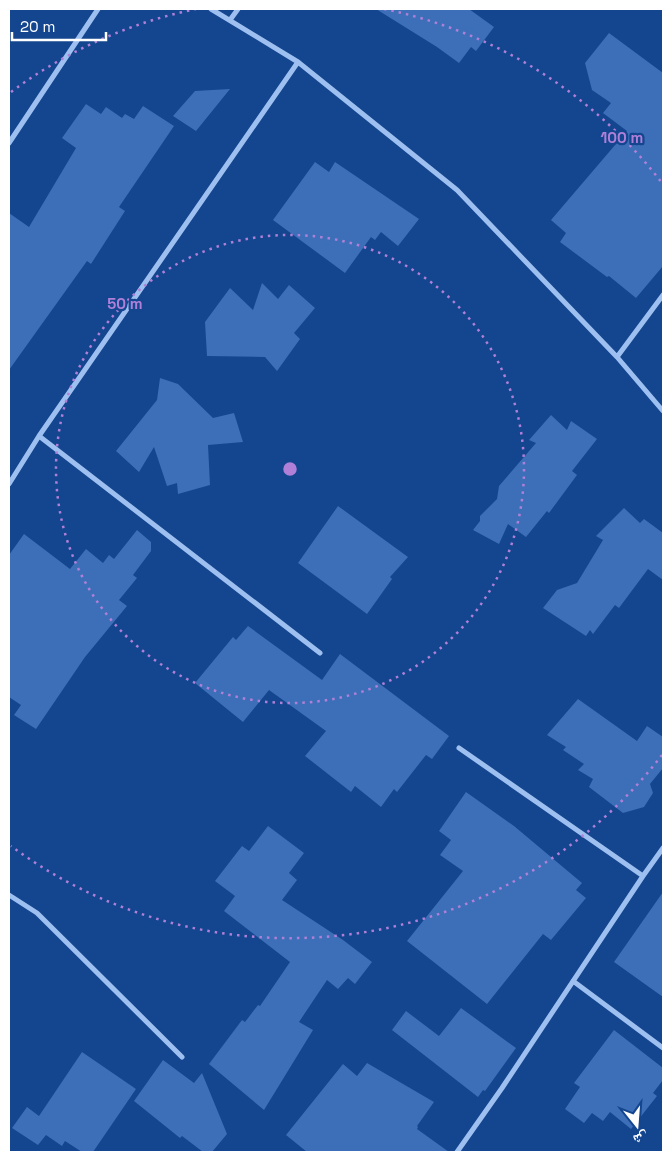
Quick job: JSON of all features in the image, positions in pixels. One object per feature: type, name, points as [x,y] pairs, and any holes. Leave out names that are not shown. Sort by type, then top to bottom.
[{"type":"street","points":[[9,143],[98,9]]},
{"type":"street","points":[[211,9],[298,62],[457,190],[617,357],[663,411]]},
{"type":"street","points":[[230,20],[238,9]]},
{"type":"street","points":[[9,484],[39,436],[298,62]]},
{"type":"street","points":[[617,357],[663,295]]},
{"type":"street","points":[[39,436],[320,653]]},
{"type":"street","points":[[459,748],[643,876]]},
{"type":"street","points":[[457,1152],[663,848]]},
{"type":"street","points":[[9,894],[37,914],[182,1057]]},
{"type":"street","points":[[573,981],[663,1048]]},
{"type":"building","points":[[376,9],[469,9],[494,27],[476,51],[471,47],[459,63]]},
{"type":"building","points":[[609,33],[663,73],[663,266],[636,298],[609,276],[607,277],[560,242],[566,233],[551,220],[627,131],[603,113],[611,103],[592,90],[585,63]]},
{"type":"building","points":[[230,89],[196,131],[173,116],[195,91]]},
{"type":"building","points":[[86,104],[101,114],[106,107],[122,118],[125,114],[134,119],[143,106],[174,126],[119,207],[125,211],[91,264],[87,261],[9,370],[9,213],[29,227],[76,148],[62,138]]},
{"type":"building","points":[[315,162],[329,172],[335,162],[419,219],[398,246],[381,232],[375,240],[371,237],[345,273],[273,220]]},
{"type":"building","points":[[262,283],[278,299],[289,285],[315,308],[294,333],[300,339],[277,371],[265,357],[207,356],[205,322],[230,288],[253,310]]},
{"type":"building","points":[[160,378],[178,384],[213,418],[234,413],[243,442],[208,445],[210,485],[178,494],[177,483],[167,486],[154,447],[139,472],[116,451],[157,400]]},
{"type":"building","points":[[551,415],[567,430],[571,421],[597,439],[572,471],[577,475],[549,513],[547,511],[526,537],[508,524],[499,544],[473,530],[480,521],[480,516],[497,499],[499,486],[536,443],[529,440]]},
{"type":"building","points":[[338,506],[408,557],[390,577],[392,579],[367,614],[298,563]]},
{"type":"building","points":[[624,508],[640,523],[644,519],[663,533],[663,580],[648,569],[619,608],[615,605],[593,634],[590,630],[586,636],[543,608],[557,590],[577,583],[603,540],[596,536]]},
{"type":"building","points":[[137,530],[151,542],[151,551],[133,575],[137,578],[119,600],[127,606],[85,657],[36,729],[14,715],[21,705],[9,697],[9,555],[24,534],[70,569],[86,549],[103,563],[109,555],[114,559]]},
{"type":"building","points":[[248,626],[322,680],[340,654],[449,736],[432,759],[426,755],[397,792],[394,789],[381,807],[355,786],[351,792],[305,756],[326,731],[269,690],[243,722],[195,683],[233,637],[236,640]]},
{"type":"building","points":[[578,699],[637,741],[647,726],[663,737],[663,768],[650,784],[653,793],[644,807],[623,813],[589,787],[593,779],[578,770],[584,764],[563,750],[566,747],[547,735]]},
{"type":"building","points":[[466,792],[514,826],[582,883],[576,890],[586,898],[551,940],[543,934],[487,1004],[407,941],[463,871],[440,855],[451,840],[439,831]]},
{"type":"building","points":[[268,826],[304,853],[289,873],[297,880],[282,900],[343,940],[372,962],[355,984],[348,978],[338,989],[327,980],[299,1022],[313,1030],[264,1110],[209,1064],[242,1020],[245,1022],[258,1005],[260,1006],[290,962],[224,911],[235,896],[215,881],[242,846],[249,851]]},
{"type":"building","points":[[663,892],[663,997],[614,962]]},
{"type":"building","points":[[461,1008],[516,1048],[485,1091],[483,1090],[478,1097],[392,1030],[406,1011],[439,1036]]},
{"type":"building","points":[[614,1030],[663,1068],[663,1080],[653,1093],[657,1096],[631,1129],[610,1112],[603,1121],[592,1113],[584,1123],[565,1109],[580,1087],[574,1083]]},
{"type":"building","points":[[82,1052],[136,1089],[93,1152],[82,1152],[65,1141],[62,1146],[46,1135],[38,1145],[12,1128],[27,1107],[39,1116]]},
{"type":"building","points":[[163,1060],[194,1083],[202,1073],[227,1134],[212,1152],[203,1152],[182,1136],[180,1138],[134,1101]]},
{"type":"building","points":[[367,1063],[434,1102],[417,1126],[417,1129],[449,1152],[307,1152],[286,1135],[343,1064],[357,1076]]}]
